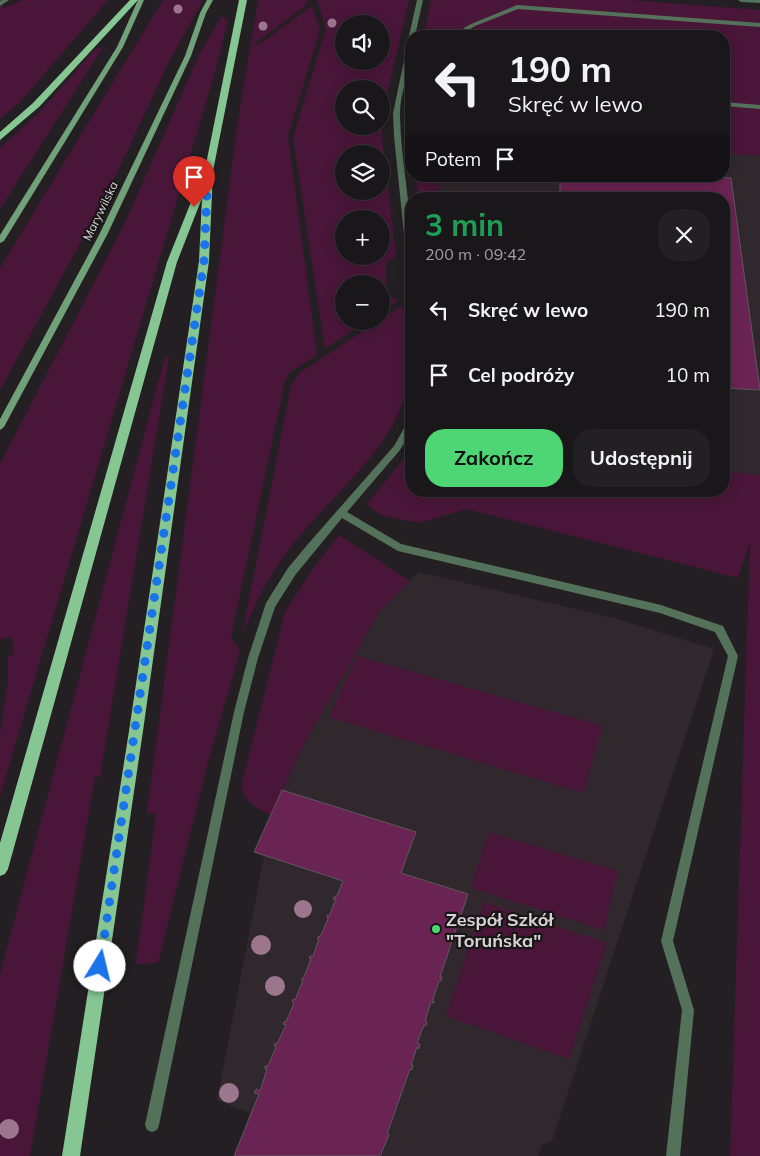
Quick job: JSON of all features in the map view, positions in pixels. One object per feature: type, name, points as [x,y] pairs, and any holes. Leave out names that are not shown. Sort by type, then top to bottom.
[{"type":"main road","points":[[0,137],[36,105],[134,0]]},
{"type":"main road","points":[[0,241],[120,47],[141,0]]},
{"type":"main road","name":"Marywilska","points":[[0,427],[103,235],[188,56],[203,13],[210,0]]},
{"type":"main road","points":[[71,1156],[204,261],[208,171],[244,0]]},
{"type":"main road","points":[[0,869],[172,262],[208,171]]},
{"type":"street","points":[[0,4],[6,0]]},
{"type":"street","points":[[413,30],[420,0]]},
{"type":"street","points":[[741,0],[760,1]]},
{"type":"street","points":[[465,30],[517,7],[760,25]]},
{"type":"street","points":[[405,70],[396,113],[405,209]]},
{"type":"street","points":[[730,104],[760,107]]},
{"type":"street","points":[[152,1125],[237,722],[253,658],[270,606],[292,571],[340,512],[397,448],[405,434]]},
{"type":"street","points":[[340,512],[398,547],[661,609],[720,628],[733,656],[667,941],[688,1010],[673,1156]]},
{"type":"shaded area","points":[[0,0],[5,0],[2,9],[23,0],[108,0],[21,101],[0,119]]},
{"type":"shaded area","points":[[163,0],[203,0],[169,62],[106,196],[0,390],[0,268]]},
{"type":"shaded area","points":[[258,0],[308,0],[305,6],[254,44],[258,45],[312,6],[320,30],[288,136],[317,355],[289,373],[285,381],[231,637],[240,651],[208,762],[158,963],[136,964],[156,814],[147,813],[238,120]]},
{"type":"shaded area","points":[[317,0],[409,0],[390,81],[335,80],[335,135],[382,135],[383,145],[335,145],[335,200],[390,200],[396,254],[390,260],[390,210],[335,210],[335,265],[386,265],[386,275],[335,275],[335,330],[354,330],[325,349],[293,137],[326,29]]},
{"type":"shaded area","points":[[431,0],[630,0],[760,10],[760,156],[730,154],[730,30],[425,30]]},
{"type":"shaded area","points":[[221,17],[228,19],[218,62],[0,796],[0,734],[8,681],[8,656],[13,654],[12,637],[0,639],[0,464],[123,227],[199,55]]},
{"type":"shaded area","points":[[96,48],[102,49],[0,209],[0,148],[39,113]]},
{"type":"shaded area","points":[[730,154],[760,156],[760,475],[730,472],[730,192],[440,192],[438,182],[730,182]]},
{"type":"shaded area","points":[[417,182],[438,182],[440,192],[417,192]]},
{"type":"shaded area","points":[[390,296],[398,301],[390,306]]},
{"type":"shaded area","points":[[401,306],[404,309],[405,395],[403,404],[392,426],[362,468],[309,525],[278,564],[242,635],[291,386],[298,374],[364,330],[390,330],[390,313]]},
{"type":"shaded area","points":[[165,357],[169,357],[100,777],[95,777],[30,1156],[0,1156],[0,974]]},
{"type":"shaded area","points":[[405,457],[405,497],[730,497],[730,472],[760,475],[760,1156],[730,1156],[750,542],[738,578],[467,509],[418,523],[380,515],[367,504]]},
{"type":"shaded area","points":[[339,535],[410,581],[379,612],[302,748],[271,815],[248,801],[241,786],[285,612],[312,570]]},
{"type":"shaded area","name":"Zespół Szkół \"Toruńska\"","points":[[419,572],[618,619],[714,649],[552,1141],[542,1145],[538,1156],[234,1156],[250,1113],[217,1100],[264,856],[254,852],[302,748],[379,612]]},
{"type":"shaded area","points":[[357,656],[603,726],[583,793],[329,717]]},
{"type":"shaded area","points":[[489,832],[618,871],[604,930],[471,888]]},
{"type":"shaded area","points":[[484,902],[607,943],[569,1059],[446,1016]]},
{"type":"building","points":[[731,178],[760,390],[730,388],[730,192],[560,192],[560,182],[730,182]]},
{"type":"building","points":[[282,790],[416,832],[401,873],[468,894],[440,977],[442,977],[441,981],[439,981],[433,999],[434,1003],[431,1002],[425,1021],[427,1022],[426,1026],[424,1025],[417,1043],[420,1044],[419,1049],[417,1047],[411,1065],[413,1065],[412,1070],[410,1069],[387,1134],[389,1135],[380,1156],[234,1156],[259,1094],[254,1093],[256,1089],[260,1091],[267,1069],[265,1069],[265,1066],[268,1066],[276,1047],[274,1046],[275,1043],[277,1044],[286,1025],[283,1024],[286,1022],[294,1003],[292,1002],[293,999],[295,1000],[303,980],[301,980],[311,959],[309,958],[313,956],[319,939],[317,938],[320,937],[328,919],[327,915],[329,916],[336,899],[333,899],[337,896],[343,881],[254,852]]},
{"type":"place","name":"Zespół Szkół \"Toruńska\"","points":[[436,929]]},
{"type":"route","points":[[100,966],[204,261],[208,171],[194,207]]}]
